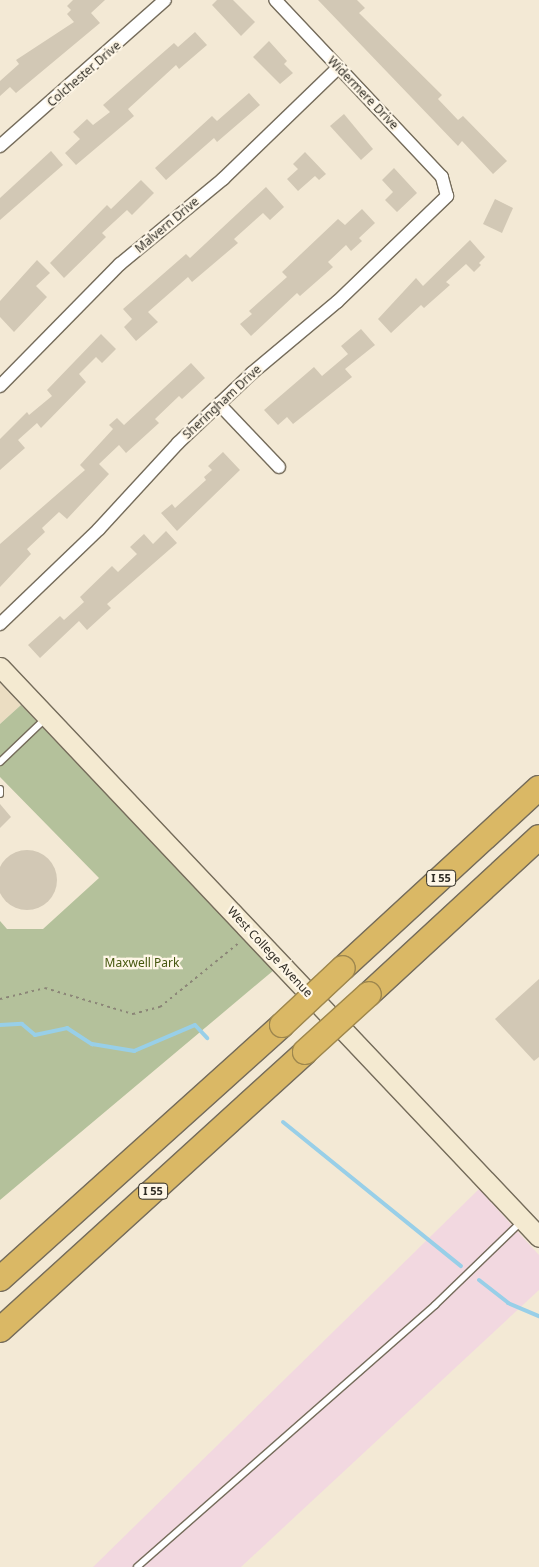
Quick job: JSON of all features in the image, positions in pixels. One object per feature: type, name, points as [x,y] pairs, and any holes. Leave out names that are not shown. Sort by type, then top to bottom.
[{"type":"highway","name":"I 55","points":[[0,1280],[282,1025],[539,788]]},
{"type":"highway","name":"I 55","points":[[0,1330],[369,994],[539,836]]},
{"type":"main road","name":"West College Avenue","points":[[0,667],[539,1237]]},
{"type":"street","name":"Colchester Drive","points":[[0,146],[165,0]]},
{"type":"street","name":"Widermere Drive","points":[[275,0],[442,176],[448,187]]},
{"type":"street","name":"Malvern Drive","points":[[0,386],[120,264],[222,179],[338,68]]},
{"type":"street","name":"Sheringham Drive","points":[[0,624],[219,404],[389,254],[444,202],[448,187]]},
{"type":"street","points":[[219,404],[279,467]]},
{"type":"lane","points":[[0,762],[47,717]]},
{"type":"lane","points":[[0,789],[0,794]]},
{"type":"lane","points":[[137,1567],[435,1305],[523,1220]]},
{"type":"path","points":[[0,999],[45,988],[134,1014],[160,1007],[252,932]]},
{"type":"shaded area","points":[[0,683],[21,705],[0,724]]},
{"type":"shaded area","points":[[479,1189],[539,1255],[539,1290],[241,1567],[93,1567]]},
{"type":"green space","name":"Maxwell Park","points":[[21,705],[274,970],[0,1200],[0,921],[7,929],[43,929],[99,878],[0,777],[0,724]]},
{"type":"building","points":[[73,0],[105,0],[91,13],[100,23],[16,93],[10,87],[0,96],[0,81],[19,64],[16,60],[74,22],[67,14],[71,10],[67,6]]},
{"type":"building","points":[[217,0],[233,0],[255,22],[241,36],[212,5]]},
{"type":"building","points":[[318,0],[357,0],[365,8],[359,13],[442,95],[438,99],[458,120],[463,116],[507,161],[493,174],[462,141],[458,146]]},
{"type":"building","points":[[195,32],[207,45],[179,69],[176,65],[128,109],[134,116],[76,165],[65,153],[80,139],[73,132],[87,119],[93,125],[110,112],[103,105],[174,43],[178,47]]},
{"type":"building","points":[[269,41],[287,61],[284,64],[293,73],[280,84],[253,57]]},
{"type":"building","points":[[249,93],[260,105],[217,142],[214,138],[166,180],[155,168],[212,116],[217,121]]},
{"type":"building","points":[[344,114],[373,149],[361,160],[330,126]]},
{"type":"building","points":[[51,151],[63,165],[0,220],[0,198]]},
{"type":"building","points":[[305,152],[326,174],[319,180],[315,176],[298,191],[287,179],[298,169],[293,164]]},
{"type":"building","points":[[394,168],[417,193],[397,212],[385,200],[393,192],[382,180]]},
{"type":"building","points":[[141,180],[154,193],[132,215],[127,210],[102,233],[106,237],[64,278],[50,263],[107,205],[111,209]]},
{"type":"building","points":[[266,187],[284,207],[270,220],[263,213],[234,239],[238,243],[192,282],[188,277],[148,312],[158,322],[136,341],[124,327],[132,319],[123,309],[186,254],[190,258]]},
{"type":"building","points":[[495,199],[513,208],[502,233],[483,224]]},
{"type":"building","points":[[362,209],[375,223],[359,238],[362,241],[351,251],[346,245],[328,262],[333,267],[300,296],[297,293],[251,336],[240,324],[252,314],[249,311],[287,277],[282,272],[338,219],[345,225]]},
{"type":"building","points":[[470,240],[485,257],[479,263],[481,265],[474,272],[466,264],[446,282],[450,285],[424,308],[421,305],[391,333],[378,319],[416,278],[423,286]]},
{"type":"building","points":[[37,260],[50,273],[36,286],[47,297],[14,332],[0,317],[0,301]]},
{"type":"building","points":[[361,329],[375,345],[345,369],[352,377],[293,424],[287,417],[278,425],[264,410],[314,367],[322,376],[348,354],[341,346]]},
{"type":"building","points":[[101,334],[116,349],[102,363],[96,357],[79,374],[86,382],[41,428],[37,423],[18,440],[25,448],[0,470],[0,439],[27,412],[29,415],[52,396],[47,390]]},
{"type":"building","points":[[191,363],[205,378],[182,399],[179,396],[155,419],[159,423],[126,453],[119,445],[99,464],[109,474],[67,519],[59,512],[42,528],[45,532],[27,549],[31,554],[0,587],[0,544],[85,470],[80,465],[113,429],[109,425],[117,418],[124,425]]},
{"type":"building","points":[[223,452],[240,470],[177,531],[161,513],[172,504],[175,508],[206,480],[204,477],[212,470],[208,466]]},
{"type":"building","points":[[166,531],[177,543],[107,604],[111,608],[87,630],[79,621],[40,658],[28,645],[60,616],[64,620],[84,602],[80,597],[112,566],[118,572],[137,554],[130,547],[144,534],[153,544]]},
{"type":"building","points":[[0,804],[11,817],[0,828]]},
{"type":"building","points":[[21,850],[33,850],[44,855],[52,863],[57,874],[55,892],[44,905],[33,910],[21,910],[10,905],[2,897],[-3,886],[-3,874],[2,863],[10,855]]},
{"type":"building","points":[[539,979],[539,1057],[534,1061],[495,1019]]},
{"type":"waterway","points":[[0,1025],[22,1024],[35,1035],[67,1028],[92,1044],[134,1051],[195,1025],[207,1038]]},
{"type":"waterway","points":[[283,1122],[461,1266]]},
{"type":"waterway","points":[[479,1280],[508,1303],[539,1316]]}]
